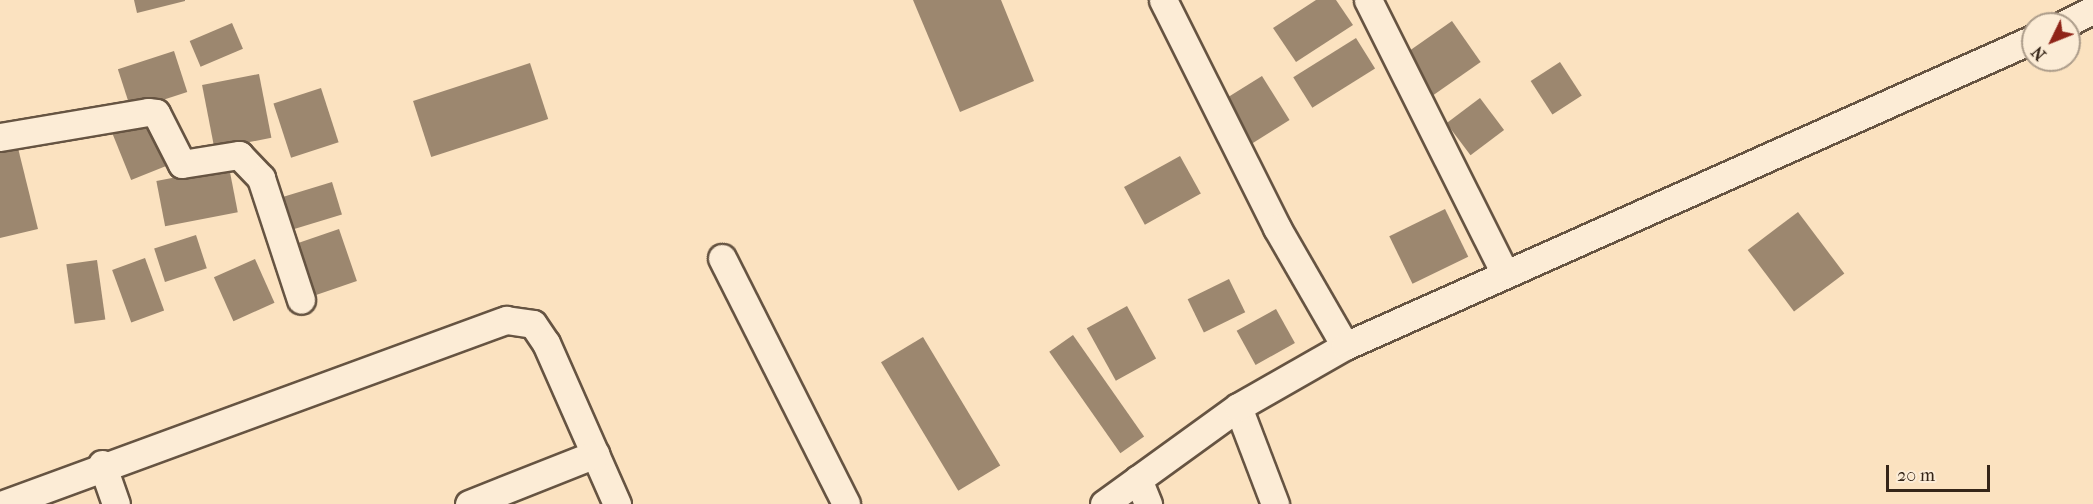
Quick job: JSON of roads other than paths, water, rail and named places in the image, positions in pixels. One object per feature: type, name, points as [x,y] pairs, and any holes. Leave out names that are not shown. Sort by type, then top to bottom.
[{"type":"street","points":[[1163,0],[1276,228],[1345,346]]},
{"type":"street","points":[[1368,0],[1504,271]]},
{"type":"street","points":[[1104,504],[1238,407],[1345,346],[1504,271],[1905,101],[2021,45]]},
{"type":"street","points":[[0,137],[148,112],[156,113],[182,164],[239,155],[261,178],[301,300]]},
{"type":"street","points":[[722,258],[846,504]]},
{"type":"street","points":[[4,504],[102,464],[506,320],[533,324],[546,343],[617,504]]},
{"type":"street","points":[[1238,407],[1275,504]]},
{"type":"street","points":[[469,504],[595,454]]},
{"type":"street","points":[[102,464],[116,504]]},
{"type":"street","points":[[1138,479],[1148,504]]}]
